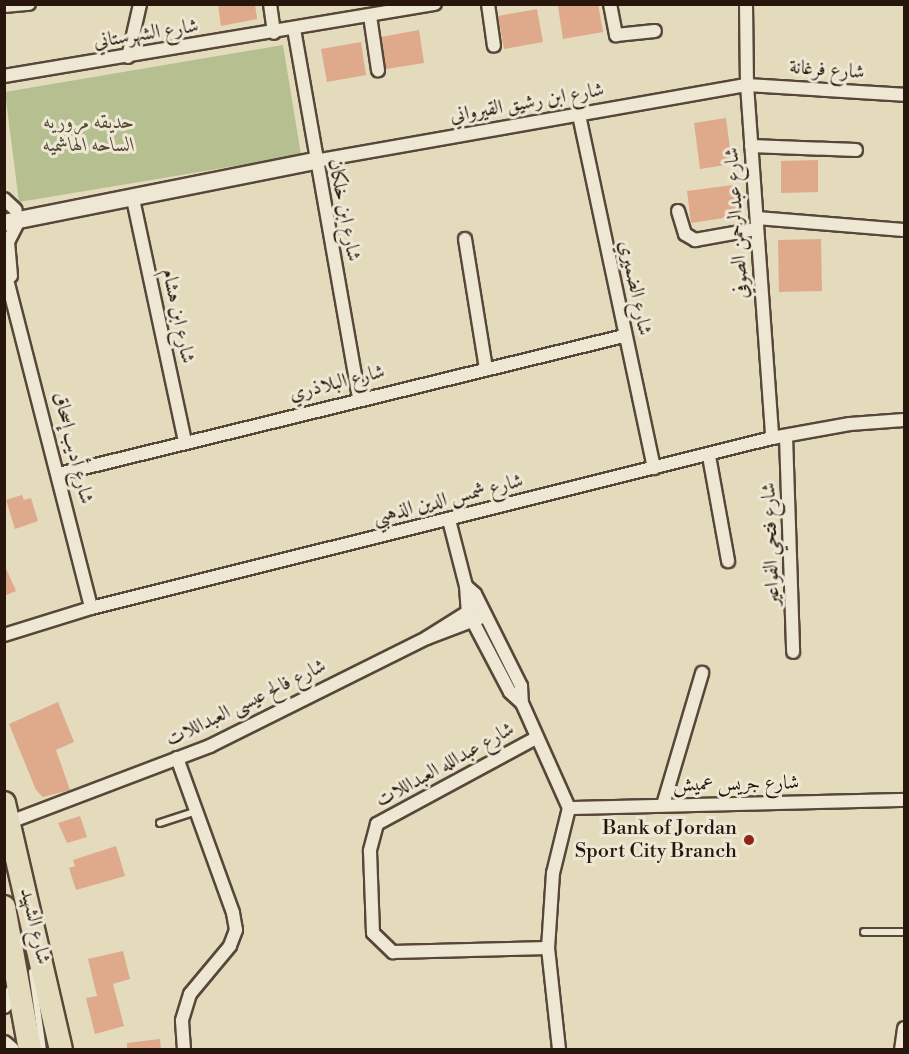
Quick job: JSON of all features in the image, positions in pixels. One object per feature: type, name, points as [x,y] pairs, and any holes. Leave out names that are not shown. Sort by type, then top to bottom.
[{"type":"highway","name":"شارع الشهيد","points":[[6,817],[61,1050]]},
{"type":"highway","name":"شارع الشهيد","points":[[4,907],[26,976],[30,1050]]},
{"type":"main road","name":"شارع ابن رشيق القيرواني","points":[[10,213],[300,159],[315,161]]},
{"type":"main road","name":"شارع ابن رشيق القيرواني","points":[[10,213],[133,200],[315,161]]},
{"type":"main road","points":[[4,1005],[26,976]]},
{"type":"main road","points":[[4,1044],[11,1050]]},
{"type":"street","points":[[4,6],[29,4]]},
{"type":"street","points":[[128,57],[140,4]]},
{"type":"street","points":[[270,4],[274,33]]},
{"type":"street","name":"شارع الشهرستاني","points":[[4,76],[274,33],[435,4]]},
{"type":"street","points":[[488,4],[494,46]]},
{"type":"street","points":[[610,4],[616,35],[655,30]]},
{"type":"street","name":"شارع عبدالرحمن الصوفي","points":[[746,4],[747,85],[772,438]]},
{"type":"street","points":[[370,16],[378,70]]},
{"type":"street","name":"شارع ابن خلكان","points":[[294,29],[315,161],[359,398]]},
{"type":"street","name":"شارع فرغانة","points":[[747,85],[904,94]]},
{"type":"street","name":"شارع ابن رشيق القيرواني","points":[[315,161],[747,85]]},
{"type":"street","name":"شارع الضميري","points":[[579,115],[624,336],[654,468]]},
{"type":"street","points":[[752,146],[856,150]]},
{"type":"street","name":"شارع ابن هشام","points":[[133,200],[185,441]]},
{"type":"street","points":[[678,211],[685,234],[695,240],[757,224],[904,230]]},
{"type":"street","name":"شارع أديب إسحاق","points":[[9,299],[10,213]]},
{"type":"street","points":[[465,239],[486,369]]},
{"type":"street","name":"شارع أديب إسحاق","points":[[4,268],[9,299],[59,474],[91,608]]},
{"type":"street","name":"شارع البلاذري","points":[[59,474],[359,398],[624,336]]},
{"type":"street","name":"شارع شمس الدين الذهبي","points":[[4,635],[91,608],[709,456],[772,438],[850,424],[904,420]]},
{"type":"street","name":"شارع فتحي الفواعير","points":[[786,436],[793,651]]},
{"type":"street","points":[[709,456],[728,561]]},
{"type":"street","points":[[449,520],[466,586],[471,617],[510,692],[522,704]]},
{"type":"street","points":[[466,586],[483,611],[521,686],[522,704],[569,808],[553,873],[548,948],[559,1050]]},
{"type":"street","name":"شارع فالح عيسى العبداللات","points":[[6,817],[210,746],[483,611]]},
{"type":"street","points":[[663,805],[702,673]]},
{"type":"street","name":"شارع عبدالله العبداللات","points":[[536,738],[377,824],[370,851],[373,933],[380,945],[400,953],[548,948]]},
{"type":"street","points":[[177,758],[233,913],[236,930],[230,946],[190,994],[182,1021],[184,1050]]},
{"type":"street","name":"شارع جريس عميش","points":[[569,808],[904,800]]},
{"type":"street","points":[[901,1050],[904,1028]]},
{"type":"lane","points":[[160,824],[196,811]]},
{"type":"lane","points":[[6,817],[32,937],[50,1050]]},
{"type":"lane","points":[[4,846],[30,956]]},
{"type":"lane","points":[[864,932],[904,932]]},
{"type":"lane","points":[[26,976],[43,1050]]},
{"type":"green space","name":"حديقه مروريه الساحه الهاشميه","points":[[283,45],[301,155],[19,202],[5,92]]},
{"type":"building","points":[[218,4],[255,4],[257,19],[221,26]]},
{"type":"building","points":[[598,4],[603,32],[563,39],[558,6]]},
{"type":"building","points":[[537,9],[543,42],[504,49],[498,16]]},
{"type":"building","points":[[419,30],[424,63],[386,69],[381,37]]},
{"type":"building","points":[[361,42],[366,75],[327,82],[321,49]]},
{"type":"building","points":[[726,118],[732,164],[700,169],[694,123]]},
{"type":"building","points":[[818,160],[818,192],[781,193],[781,161]]},
{"type":"building","points":[[733,185],[737,216],[691,223],[687,191]]},
{"type":"building","points":[[821,239],[822,291],[779,292],[778,240]]},
{"type":"building","points":[[22,495],[24,500],[31,498],[38,521],[15,529],[6,500]]},
{"type":"building","points":[[4,564],[16,591],[4,596]]},
{"type":"building","points":[[58,702],[74,742],[56,750],[70,790],[43,797],[36,790],[9,724]]},
{"type":"building","points":[[80,816],[87,837],[67,843],[58,823]]},
{"type":"building","points":[[116,846],[125,876],[76,890],[69,868],[75,866],[73,860]]},
{"type":"building","points":[[123,951],[130,979],[113,984],[124,1026],[95,1034],[86,998],[97,996],[88,959]]},
{"type":"building","points":[[160,1039],[161,1050],[127,1050],[127,1043]]},
{"type":"place","name":"Bank of Jordan Sport City Branch","points":[[749,840]]}]
